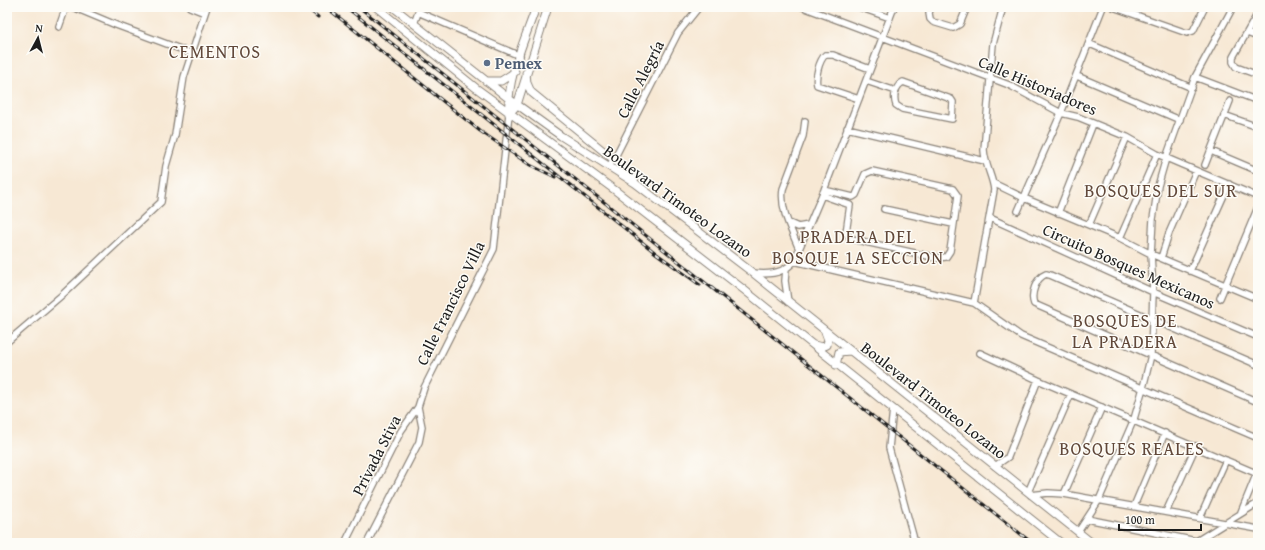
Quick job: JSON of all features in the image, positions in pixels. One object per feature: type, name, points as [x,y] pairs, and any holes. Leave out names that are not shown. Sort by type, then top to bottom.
[{"type":"main road","name":"Boulevard Timoteo Lozano","points":[[376,7],[476,88],[616,191],[812,344],[1061,543]]},
{"type":"main road","name":"Boulevard Timoteo Lozano","points":[[393,7],[517,105],[635,183],[753,273],[1092,543]]},
{"type":"main road","points":[[510,114],[508,98],[536,7]]},
{"type":"main road","points":[[510,114],[517,105],[548,7]]},
{"type":"main road","points":[[485,80],[501,81],[515,72]]},
{"type":"main road","points":[[526,73],[527,82],[531,92],[629,172],[635,183]]},
{"type":"main road","points":[[812,344],[822,347],[827,345],[828,340],[825,331]]},
{"type":"main road","points":[[836,364],[839,352],[850,351]]},
{"type":"street","points":[[59,27],[66,7]]},
{"type":"street","points":[[73,7],[191,53]]},
{"type":"street","points":[[190,7],[205,13]]},
{"type":"street","points":[[7,342],[62,295],[158,205],[162,198],[164,174],[175,135],[184,77],[207,7]]},
{"type":"street","name":"Calle Alegría","points":[[609,166],[614,159],[678,32],[699,7]]},
{"type":"street","name":"Calle Historiadores","points":[[803,7],[1010,85],[1061,113],[1127,138],[1157,154],[1258,197]]},
{"type":"street","points":[[860,7],[890,18]]},
{"type":"street","points":[[753,273],[770,273],[786,269],[794,261],[823,192],[894,7]]},
{"type":"street","points":[[931,7],[930,19],[933,22],[953,28],[960,24],[967,7]]},
{"type":"street","points":[[974,304],[990,218],[993,183],[985,161],[984,141],[994,35],[1003,7]]},
{"type":"street","points":[[1018,211],[1077,76],[1103,7]]},
{"type":"street","points":[[1113,7],[1187,33],[1193,31],[1205,7]]},
{"type":"street","points":[[1078,532],[1099,500],[1134,419],[1151,355],[1153,292],[1151,254],[1155,204],[1166,158],[1195,77],[1233,7]]},
{"type":"street","points":[[1250,7],[1258,10]]},
{"type":"street","points":[[414,24],[419,10],[520,56]]},
{"type":"street","points":[[1258,13],[1233,57],[1233,62],[1236,67],[1258,75]]},
{"type":"street","points":[[1247,33],[1258,37]]},
{"type":"street","points":[[1090,44],[1192,88]]},
{"type":"street","points":[[859,99],[817,85],[816,77],[822,58],[828,54],[833,55],[870,69]]},
{"type":"street","points":[[1077,76],[1180,120]]},
{"type":"street","points":[[1195,77],[1258,101]]},
{"type":"street","points":[[866,81],[896,91]]},
{"type":"street","points":[[901,82],[906,82],[951,99],[953,102],[953,118],[950,120],[899,107],[894,101],[896,91],[901,82]]},
{"type":"street","points":[[1205,165],[1230,101]]},
{"type":"street","name":"Calle Francisco Villa","points":[[418,407],[424,388],[494,249],[510,114]]},
{"type":"street","points":[[1224,115],[1258,127]]},
{"type":"street","points":[[799,249],[783,206],[784,189],[803,136],[806,121]]},
{"type":"street","points":[[1058,213],[1093,124]]},
{"type":"street","points":[[847,128],[985,161]]},
{"type":"street","points":[[1089,225],[1127,138]]},
{"type":"street","points":[[1211,151],[1258,171]]},
{"type":"street","points":[[1120,238],[1157,154]]},
{"type":"street","points":[[872,171],[953,189],[958,196],[950,250],[946,257],[937,258],[848,237],[846,230],[850,205],[823,192],[852,198],[856,195],[865,174],[872,171]]},
{"type":"street","points":[[1161,258],[1169,233],[1196,171]]},
{"type":"street","points":[[993,183],[1058,213],[1120,238],[1151,254],[1257,297]]},
{"type":"street","points":[[1190,270],[1229,184]]},
{"type":"street","points":[[1220,298],[1258,207]]},
{"type":"street","points":[[884,209],[954,224]]},
{"type":"street","name":"Circuito Bosques Mexicanos","points":[[990,218],[1153,292],[1258,337]]},
{"type":"street","points":[[789,222],[798,227],[809,225]]},
{"type":"street","points":[[794,261],[974,304],[1021,336],[1258,438]]},
{"type":"street","points":[[786,269],[785,281],[788,302]]},
{"type":"street","points":[[1258,366],[1050,275],[1046,274],[1040,278],[1032,295],[1034,304],[1258,402]]},
{"type":"street","points":[[980,353],[1038,380],[1134,419],[1258,474],[1241,513]]},
{"type":"street","points":[[996,466],[1008,457],[1038,380]]},
{"type":"street","points":[[1071,394],[1030,494],[1064,494],[1258,529]]},
{"type":"street","name":"Privada Stiva","points":[[345,543],[401,431],[418,407]]},
{"type":"street","name":"Privada Stiva","points":[[367,543],[419,442],[422,427],[418,407]]},
{"type":"street","points":[[1064,494],[1102,407]]},
{"type":"street","points":[[893,409],[889,448],[915,543]]},
{"type":"street","points":[[1134,506],[1165,433]]},
{"type":"street","points":[[1166,512],[1196,446]]},
{"type":"street","points":[[1200,518],[1226,460]]},
{"type":"street","points":[[1195,542],[1224,522],[1258,503]]},
{"type":"street","points":[[1087,519],[1206,543]]},
{"type":"railway","points":[[306,7],[318,17]]},
{"type":"railway","points":[[326,7],[480,131],[530,165],[555,177]]},
{"type":"railway","points":[[346,7],[657,254],[700,285]]},
{"type":"railway","points":[[359,7],[1032,543]]},
{"type":"place","name":"Pemex","points":[[487,63]]},
{"type":"district","name":"CEMENTOS","points":[[215,51]]},
{"type":"district","name":"BOSQUES DEL SUR","points":[[1161,190]]},
{"type":"district","name":"PRADERA DEL BOSQUE 1A SECCION","points":[[858,246]]},
{"type":"district","name":"BOSQUES DE LA PRADERA","points":[[1125,330]]},
{"type":"district","name":"BOSQUES REALES","points":[[1132,448]]}]
